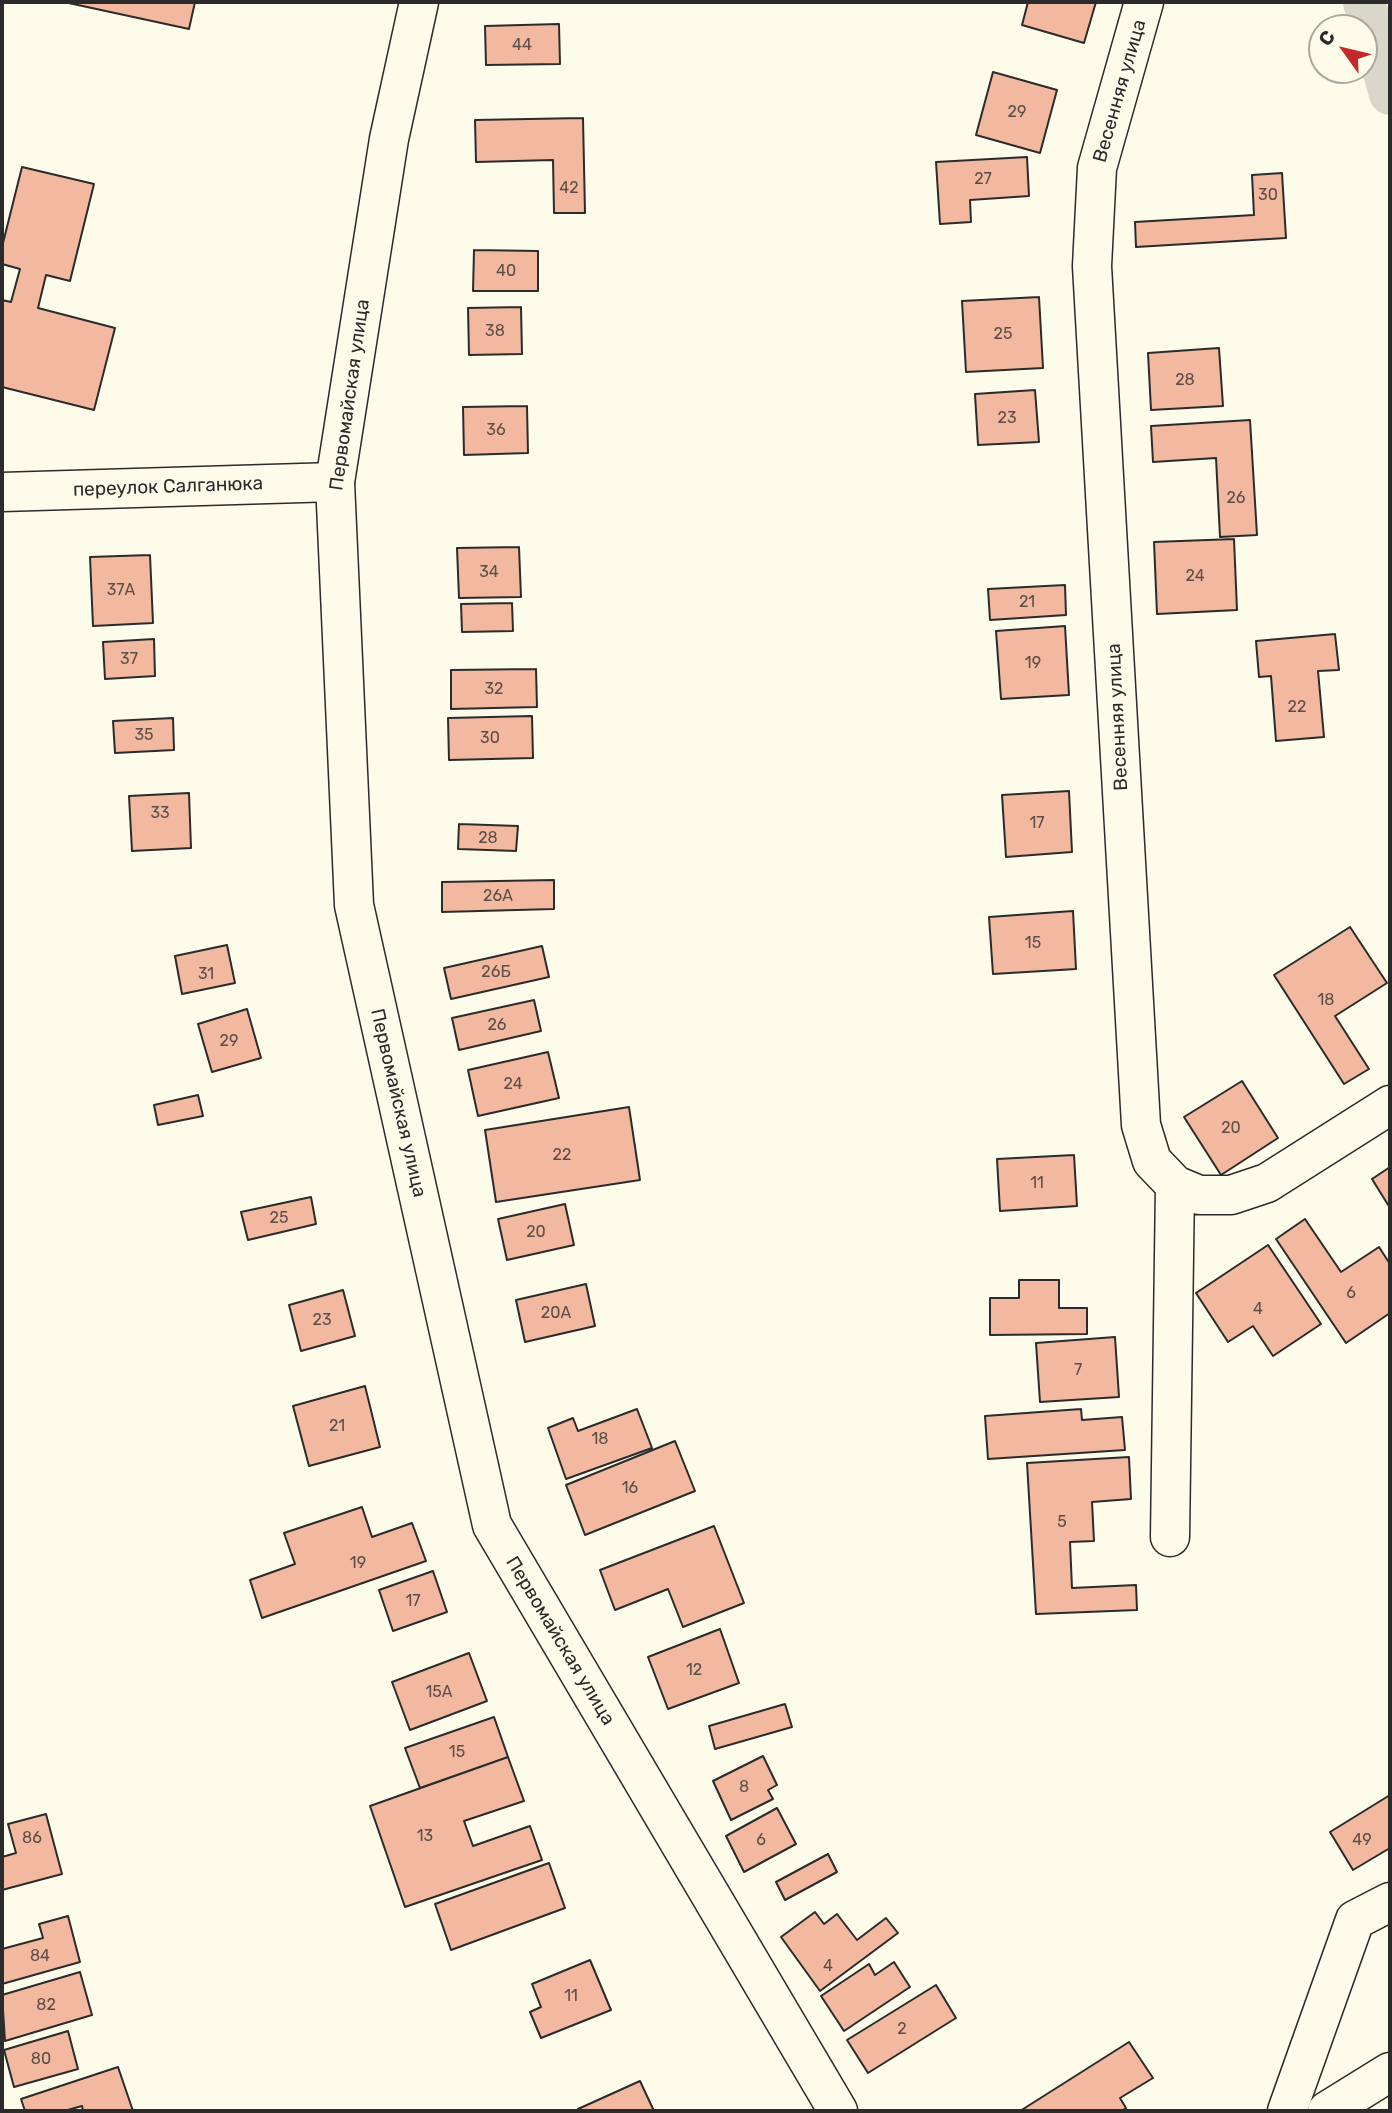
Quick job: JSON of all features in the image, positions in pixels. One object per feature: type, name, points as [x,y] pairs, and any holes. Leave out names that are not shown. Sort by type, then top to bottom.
[{"type":"main road","name":"Первомайская улица","points":[[419,2],[389,139],[335,482],[354,905],[492,1525],[838,2111]]},
{"type":"main road","name":"Весенняя улица","points":[[1144,2],[1097,168],[1092,266],[1141,1125],[1152,1161],[1175,1185]]},
{"type":"main road","name":"переулок Салганюка","points":[[2,492],[335,482]]},
{"type":"main road","points":[[1170,1537],[1175,1185],[1199,1195],[1231,1195],[1267,1183],[1390,1105]]},
{"type":"main road","points":[[1287,2111],[1355,1920],[1390,1902]]},
{"type":"main road","points":[[1327,2111],[1390,2072]]},
{"type":"building","points":[[64,2],[195,2],[189,29]]},
{"type":"building","points":[[1028,2],[1096,2],[1084,43],[1022,25]]},
{"type":"building","points":[[559,24],[560,64],[486,65],[485,26]]},
{"type":"building","points":[[993,72],[1057,90],[1040,153],[976,135]]},
{"type":"building","points":[[583,118],[585,213],[554,213],[553,160],[476,162],[475,120]]},
{"type":"building","points":[[1027,157],[1029,196],[970,200],[971,222],[940,224],[936,162]]},
{"type":"building","points":[[22,167],[94,184],[70,281],[46,275],[38,308],[115,328],[94,410],[2,387],[2,300],[11,302],[20,269],[2,264],[2,247]]},
{"type":"building","points":[[1282,173],[1286,238],[1136,247],[1135,222],[1254,215],[1252,175]]},
{"type":"building","points":[[474,250],[538,251],[538,291],[473,291]]},
{"type":"building","points":[[1039,297],[1043,368],[966,372],[962,301]]},
{"type":"building","points":[[521,307],[522,354],[469,355],[468,308]]},
{"type":"building","points":[[1219,348],[1223,406],[1151,410],[1148,353]]},
{"type":"building","points":[[1035,390],[1039,442],[978,445],[975,394]]},
{"type":"building","points":[[527,406],[528,453],[464,455],[463,407]]},
{"type":"building","points":[[1250,420],[1257,535],[1220,537],[1216,458],[1153,462],[1151,426]]},
{"type":"building","points":[[1234,539],[1237,610],[1157,614],[1154,542]]},
{"type":"building","points":[[519,547],[521,597],[459,598],[457,548]]},
{"type":"building","points":[[150,555],[153,623],[93,626],[90,557]]},
{"type":"building","points":[[1065,585],[1066,615],[990,620],[988,589]]},
{"type":"building","points":[[512,603],[513,631],[462,632],[461,604]]},
{"type":"building","points":[[1065,626],[1069,695],[1001,699],[996,631]]},
{"type":"building","points":[[1335,634],[1339,670],[1318,671],[1324,737],[1276,741],[1271,676],[1259,677],[1256,641]]},
{"type":"building","points":[[154,639],[155,676],[105,679],[103,642]]},
{"type":"building","points":[[536,669],[537,707],[451,709],[451,670]]},
{"type":"building","points":[[532,716],[533,758],[449,760],[448,718]]},
{"type":"building","points":[[173,718],[174,750],[115,753],[113,721]]},
{"type":"building","points":[[1069,791],[1072,852],[1006,857],[1002,795]]},
{"type":"building","points":[[189,793],[191,848],[132,851],[129,796]]},
{"type":"building","points":[[459,824],[518,826],[516,851],[458,849]]},
{"type":"building","points":[[554,880],[554,909],[442,912],[442,882]]},
{"type":"building","points":[[1073,911],[1076,969],[993,974],[989,917]]},
{"type":"building","points":[[1350,927],[1387,983],[1335,1016],[1369,1069],[1344,1084],[1274,975]]},
{"type":"building","points":[[227,945],[235,983],[182,994],[175,956]]},
{"type":"building","points":[[542,946],[549,977],[451,999],[444,968]]},
{"type":"building","points":[[534,1000],[541,1031],[459,1050],[452,1018]]},
{"type":"building","points":[[247,1009],[261,1058],[212,1072],[198,1024]]},
{"type":"building","points":[[548,1052],[559,1098],[478,1116],[468,1070]]},
{"type":"building","points":[[1242,1081],[1278,1138],[1221,1175],[1184,1117]]},
{"type":"building","points":[[198,1095],[203,1116],[158,1125],[154,1105]]},
{"type":"building","points":[[629,1107],[640,1180],[496,1202],[485,1130]]},
{"type":"building","points":[[1074,1155],[1077,1206],[1000,1211],[997,1159]]},
{"type":"building","points":[[1390,1167],[1390,1208],[1372,1179]]},
{"type":"building","points":[[311,1197],[316,1224],[248,1240],[241,1212]]},
{"type":"building","points":[[565,1204],[574,1245],[507,1260],[498,1219]]},
{"type":"building","points":[[1305,1219],[1341,1272],[1379,1247],[1390,1264],[1390,1313],[1346,1343],[1276,1239]]},
{"type":"building","points":[[1268,1245],[1321,1324],[1273,1356],[1253,1326],[1228,1342],[1196,1293]]},
{"type":"building","points":[[1019,1280],[1059,1280],[1059,1308],[1087,1308],[1087,1334],[990,1335],[990,1298],[1019,1298]]},
{"type":"building","points":[[586,1284],[595,1326],[525,1342],[516,1300]]},
{"type":"building","points":[[343,1290],[355,1336],[301,1351],[289,1305]]},
{"type":"building","points":[[1115,1337],[1119,1397],[1040,1402],[1036,1343]]},
{"type":"building","points":[[365,1386],[380,1447],[309,1466],[293,1406]]},
{"type":"building","points":[[637,1409],[652,1448],[566,1479],[548,1428],[573,1418],[578,1431]]},
{"type":"building","points":[[1081,1409],[1082,1420],[1122,1417],[1125,1450],[988,1459],[985,1416]]},
{"type":"building","points":[[675,1441],[695,1491],[585,1535],[566,1485]]},
{"type":"building","points":[[1129,1457],[1131,1499],[1092,1502],[1094,1541],[1070,1542],[1072,1588],[1136,1585],[1137,1610],[1036,1614],[1027,1463]]},
{"type":"building","points":[[362,1507],[372,1537],[412,1523],[426,1561],[262,1618],[250,1580],[295,1564],[284,1533]]},
{"type":"building","points":[[714,1526],[744,1603],[683,1627],[668,1589],[615,1610],[600,1570]]},
{"type":"building","points":[[433,1571],[447,1612],[393,1631],[379,1590]]},
{"type":"building","points":[[720,1629],[739,1683],[668,1709],[648,1657]]},
{"type":"building","points":[[469,1653],[487,1701],[410,1730],[392,1682]]},
{"type":"building","points":[[785,1704],[792,1727],[715,1749],[709,1726]]},
{"type":"building","points":[[494,1717],[508,1757],[420,1788],[405,1748]]},
{"type":"building","points":[[763,1756],[777,1785],[768,1790],[773,1799],[731,1820],[713,1781]]},
{"type":"building","points":[[508,1757],[524,1801],[464,1821],[473,1846],[530,1826],[542,1860],[405,1907],[370,1806]]},
{"type":"building","points":[[1390,1795],[1390,1848],[1353,1870],[1330,1832]]},
{"type":"building","points":[[777,1808],[796,1844],[744,1872],[726,1836]]},
{"type":"building","points":[[46,1814],[62,1874],[2,1890],[2,1857],[16,1853],[8,1824]]},
{"type":"building","points":[[828,1854],[837,1872],[785,1900],[776,1882]]},
{"type":"building","points":[[549,1863],[565,1908],[451,1950],[435,1904]]},
{"type":"building","points":[[815,1912],[824,1924],[837,1914],[857,1940],[886,1918],[898,1933],[820,1991],[781,1937]]},
{"type":"building","points":[[68,1916],[80,1962],[2,1984],[2,1949],[43,1938],[39,1924]]},
{"type":"building","points":[[590,1960],[611,2010],[541,2038],[530,2012],[541,2007],[532,1984]]},
{"type":"building","points":[[894,1962],[910,1987],[844,2031],[821,1996],[869,1964],[875,1975]]},
{"type":"building","points":[[80,1972],[92,2015],[5,2041],[2,1995]]},
{"type":"building","points":[[936,1985],[956,2018],[868,2073],[847,2040]]},
{"type":"building","points":[[68,2031],[78,2069],[14,2087],[4,2050]]},
{"type":"building","points":[[1129,2042],[1153,2078],[1120,2098],[1126,2108],[1122,2111],[1020,2111]]},
{"type":"building","points":[[118,2067],[133,2111],[83,2111],[82,2106],[64,2111],[25,2111],[21,2099]]},
{"type":"building","points":[[640,2081],[654,2111],[578,2109]]},
{"type":"waterway","points":[[1364,2],[1390,94]]}]
